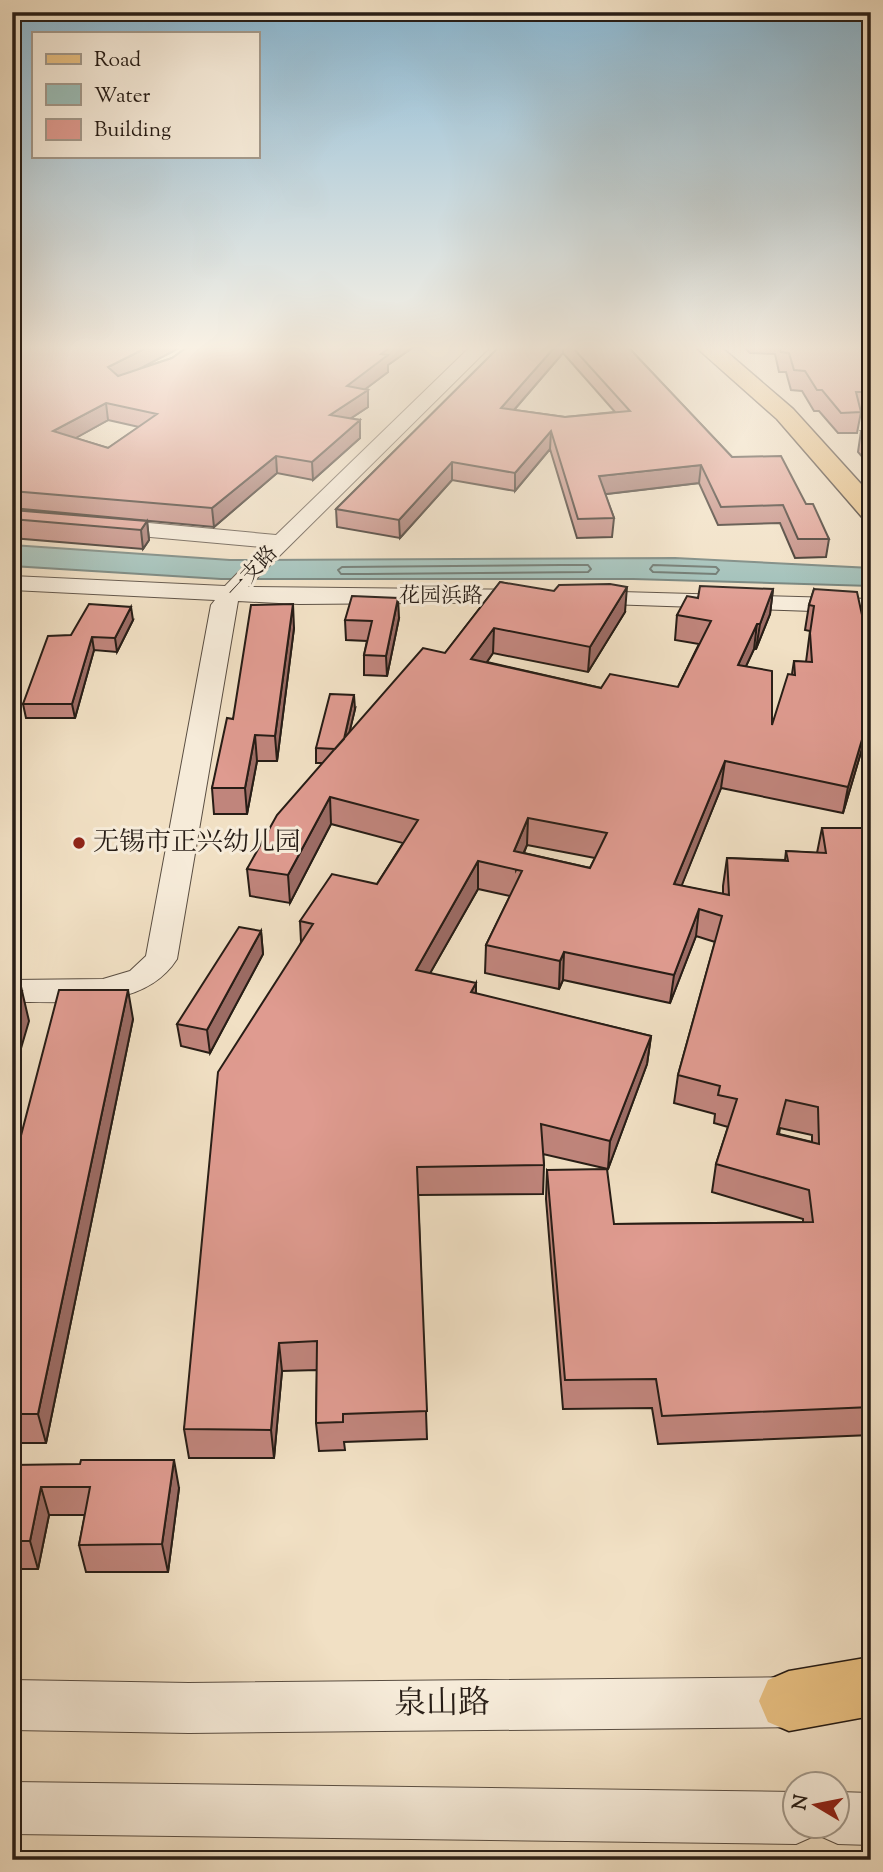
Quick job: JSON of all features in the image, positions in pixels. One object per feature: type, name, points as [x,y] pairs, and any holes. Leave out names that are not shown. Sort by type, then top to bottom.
[{"type":"main road","points":[[805,435],[871,511]]},
{"type":"main road","points":[[789,1701],[871,1686]]},
{"type":"street","name":"一支路","points":[[12,991],[103,990],[141,979],[161,959],[223,605],[236,588],[391,435]]},
{"type":"street","points":[[80,524],[278,546]]},
{"type":"street","name":"花园浜路","points":[[12,583],[871,606]]},
{"type":"street","name":"泉山路","points":[[12,1705],[189,1708],[789,1701],[871,1705]]},
{"type":"street","points":[[12,1808],[782,1818]]},
{"type":"street","points":[[852,1818],[871,1819]]},
{"type":"water","points":[[12,545],[230,560],[675,558],[871,568],[871,586],[633,579],[221,579],[12,566]]},
{"type":"building","points":[[12,435],[67,435],[108,448],[126,435],[342,435],[312,462],[276,456],[212,508],[12,491]]},
{"type":"building","points":[[410,435],[547,435],[515,473],[452,462],[399,520],[336,509]]},
{"type":"building","points":[[552,435],[712,435],[732,457],[781,456],[806,504],[813,504],[829,539],[798,539],[783,505],[721,507],[701,465],[599,476],[614,518],[578,519]]},
{"type":"building","points":[[12,510],[147,521],[141,530],[12,519]]},
{"type":"building","points":[[500,582],[554,591],[559,585],[610,584],[627,587],[590,647],[494,628],[471,659],[601,688],[610,674],[678,687],[711,621],[677,615],[687,596],[698,598],[700,586],[773,589],[760,624],[757,624],[738,665],[772,671],[772,725],[788,674],[795,675],[794,661],[812,662],[810,633],[814,606],[809,605],[814,589],[857,592],[871,656],[871,716],[848,787],[725,761],[674,884],[729,895],[727,858],[788,861],[786,851],[826,853],[822,828],[871,828],[871,1407],[662,1416],[656,1379],[565,1380],[547,1170],[607,1169],[614,1224],[813,1222],[809,1190],[716,1164],[737,1099],[718,1095],[720,1086],[678,1075],[722,916],[699,909],[674,975],[564,952],[560,961],[486,945],[522,871],[478,861],[416,970],[476,983],[471,992],[651,1036],[610,1141],[541,1124],[544,1165],[417,1167],[427,1411],[343,1414],[343,1422],[316,1423],[317,1341],[279,1343],[271,1430],[184,1429],[218,1072],[313,924],[300,921],[332,874],[377,884],[418,820],[330,797],[288,875],[247,869],[277,815],[423,648],[445,653]],"holes":[[[528,818],[607,833],[590,868],[514,851]],[[786,1100],[818,1107],[819,1144],[777,1134]]]},
{"type":"building","points":[[352,596],[398,598],[386,656],[364,655],[372,621],[345,620]]},
{"type":"building","points":[[89,604],[131,607],[115,638],[92,637],[72,704],[23,704],[48,636],[71,635]]},
{"type":"building","points":[[293,604],[275,736],[255,735],[245,788],[212,788],[227,718],[233,719],[251,605]]},
{"type":"building","points":[[330,694],[354,695],[344,739],[335,749],[316,748]]},
{"type":"building","points":[[239,927],[261,931],[207,1030],[177,1024]]},
{"type":"building","points":[[59,990],[128,990],[38,1414],[12,1414],[12,1170]]},
{"type":"building","points":[[12,991],[22,991],[12,1025]]},
{"type":"building","points":[[81,1460],[174,1460],[162,1544],[79,1545],[90,1487],[41,1487],[30,1541],[12,1541],[12,1465],[80,1464]]},
{"type":"place","name":"无锡市正兴幼儿园","points":[[79,843]]}]
